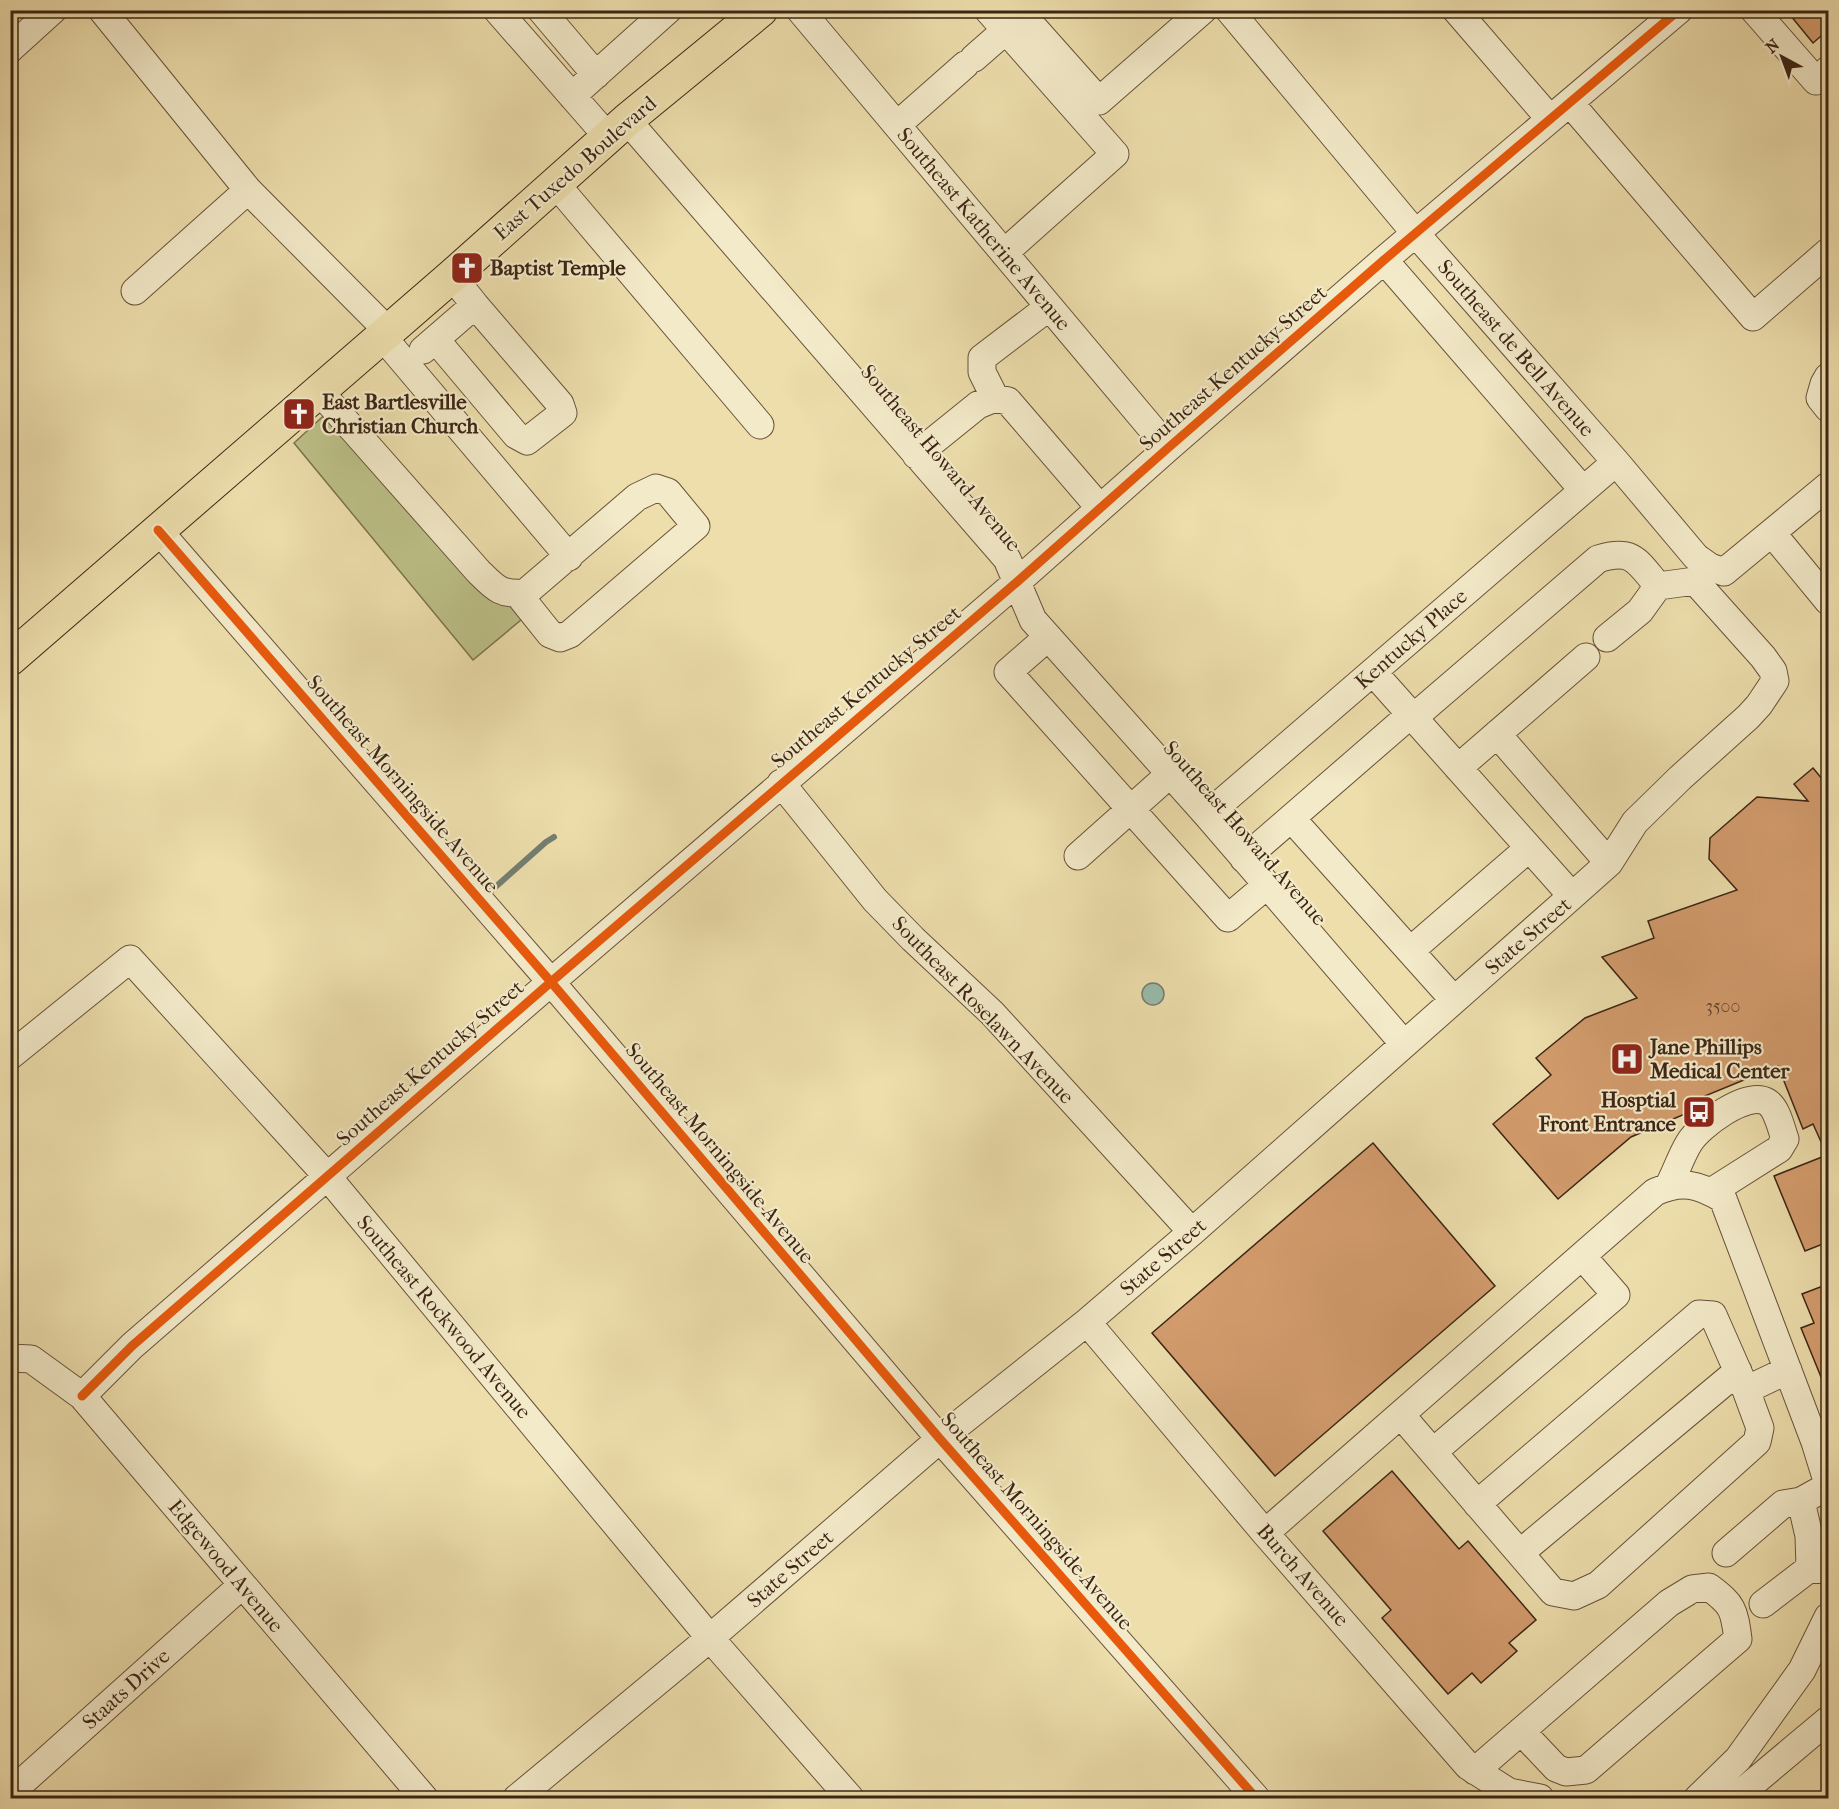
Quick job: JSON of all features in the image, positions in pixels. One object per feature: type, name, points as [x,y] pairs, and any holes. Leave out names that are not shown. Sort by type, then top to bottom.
[{"type":"main road","name":"East Tuxedo Boulevard","points":[[10,659],[452,276],[617,128],[761,10]]},
{"type":"street","points":[[10,49],[53,10]]},
{"type":"street","points":[[102,10],[248,190],[385,334],[406,365],[568,557]]},
{"type":"street","name":"Southeast Howard Avenue","points":[[497,10],[572,96],[617,128],[916,455],[1007,559],[1033,620],[1207,815],[1404,1044]]},
{"type":"street","points":[[572,96],[668,10]]},
{"type":"street","name":"Southeast Katherine Avenue","points":[[800,10],[1168,448]]},
{"type":"street","points":[[1004,17],[1099,101],[1203,10]]},
{"type":"street","name":"Southeast de Bell Avenue","points":[[1228,10],[1416,234],[1696,557],[1710,567],[1724,572],[1772,534],[1824,498]]},
{"type":"street","points":[[1456,10],[1560,111],[1753,317],[1828,252]]},
{"type":"street","points":[[519,35],[544,12],[596,75]]},
{"type":"street","name":"Southeast Kentucky Street","points":[[82,1396],[132,1346],[551,981],[1017,582],[1384,260],[1672,13]]},
{"type":"street","points":[[1766,14],[1816,81],[1828,70]]},
{"type":"street","points":[[897,125],[969,62],[1004,17]]},
{"type":"street","points":[[1004,17],[1115,154],[1004,253]]},
{"type":"street","points":[[555,183],[760,425]]},
{"type":"street","points":[[135,291],[248,190]]},
{"type":"street","points":[[1384,260],[1583,490]]},
{"type":"street","points":[[436,339],[516,435],[527,441],[563,413],[560,404],[452,276]]},
{"type":"street","points":[[406,365],[475,305]]},
{"type":"street","points":[[995,398],[982,372],[982,358],[1049,307]]},
{"type":"street","points":[[1828,377],[1820,398],[1828,408]]},
{"type":"street","points":[[319,391],[485,578],[493,586],[509,594],[525,593],[637,497],[656,488],[668,492],[696,526],[570,634],[560,638],[550,634],[518,594]]},
{"type":"street","points":[[916,455],[978,405],[995,398],[1008,400],[1100,508]]},
{"type":"street","name":"Kentucky Place","points":[[1207,815],[1616,462]]},
{"type":"street","name":"Southeast Morningside Avenue","points":[[158,530],[551,981],[940,1439],[1256,1798]]},
{"type":"street","points":[[1772,534],[1828,601]]},
{"type":"street","points":[[1244,859],[1598,559],[1615,553],[1630,555],[1658,586],[1640,611],[1607,638]]},
{"type":"street","name":"State Street","points":[[518,1798],[710,1638],[940,1439],[1087,1322],[1192,1232],[1609,863],[1635,822],[1754,711],[1775,681],[1773,671],[1763,657],[1695,581],[1658,586]]},
{"type":"street","points":[[1048,637],[1008,672],[1228,918],[1267,885]]},
{"type":"street","points":[[1458,768],[1586,657]]},
{"type":"street","points":[[1373,672],[1572,896]]},
{"type":"street","points":[[1497,734],[1609,863]]},
{"type":"street","points":[[1078,856],[1170,774]]},
{"type":"street","name":"Southeast Roselawn Avenue","points":[[781,783],[875,900],[992,1013],[1192,1232]]},
{"type":"street","points":[[1291,818],[1454,1000]]},
{"type":"street","points":[[1410,951],[1529,848]]},
{"type":"street","name":"Southeast Rockwood Avenue","points":[[10,1056],[130,959],[327,1176],[710,1638],[850,1798]]},
{"type":"street","points":[[1670,1185],[1690,1141],[1708,1124],[1725,1111],[1743,1102],[1756,1099],[1767,1102],[1774,1109],[1785,1139],[1779,1149],[1711,1192]]},
{"type":"street","points":[[1266,1533],[1655,1192],[1670,1185],[1685,1184],[1699,1187],[1723,1199],[1815,1442],[1828,1485],[1802,1501],[1783,1504],[1726,1553]]},
{"type":"street","points":[[1433,1452],[1616,1295],[1582,1256]]},
{"type":"street","points":[[1401,1415],[1552,1592],[1574,1596],[1598,1585],[1757,1442],[1760,1428],[1742,1380],[1713,1315],[1699,1314],[1482,1509]]},
{"type":"street","name":"Burch Avenue","points":[[1087,1322],[1468,1766],[1509,1792],[1540,1798]]},
{"type":"street","name":"Edgewood Avenue","points":[[10,1358],[31,1359],[82,1396],[424,1798]]},
{"type":"street","points":[[1520,1553],[1742,1380],[1788,1370]]},
{"type":"street","points":[[1763,1604],[1819,1569],[1802,1501]]},
{"type":"street","name":"Staats Drive","points":[[10,1793],[242,1585]]},
{"type":"street","points":[[1476,1771],[1521,1731],[1669,1603],[1692,1589],[1709,1587],[1726,1599],[1734,1612],[1738,1639],[1586,1770],[1566,1772],[1556,1768],[1521,1731]]},
{"type":"street","points":[[1698,1798],[1744,1750],[1802,1670],[1828,1617]]},
{"type":"street","points":[[1735,1798],[1828,1720]]},
{"type":"street","points":[[1744,1750],[1764,1774]]},
{"type":"green space","points":[[333,407],[527,615],[473,660],[294,443]]},
{"type":"shaded area","points":[[1153,983],[1161,986],[1164,994],[1161,1002],[1153,1005],[1145,1002],[1142,994],[1145,986]]},
{"type":"building","points":[[1786,10],[1828,10],[1828,30],[1813,43]]},
{"type":"building","points":[[1813,768],[1828,786],[1828,1242],[1805,1251],[1774,1176],[1827,1155],[1813,1124],[1803,1129],[1778,1066],[1695,1100],[1692,1111],[1631,1137],[1558,1199],[1493,1124],[1551,1075],[1536,1058],[1585,1018],[1637,998],[1602,957],[1654,938],[1648,921],[1737,890],[1709,859],[1710,838],[1757,797],[1808,801],[1794,784]]},
{"type":"building","points":[[1373,1143],[1495,1286],[1275,1476],[1152,1333]]},
{"type":"building","points":[[1828,1284],[1828,1394],[1801,1328],[1814,1323],[1802,1294]]},
{"type":"building","points":[[1392,1471],[1459,1549],[1468,1541],[1536,1620],[1509,1643],[1517,1651],[1481,1683],[1472,1673],[1448,1694],[1382,1618],[1391,1610],[1323,1531]]},
{"type":"waterway","points":[[492,890],[554,837]]},
{"type":"cycle path","points":[[82,1396],[132,1346],[551,982],[1017,582],[1384,260],[1679,10]]},
{"type":"cycle path","points":[[158,530],[551,982],[940,1439],[1256,1798]]},
{"type":"place","name":"Baptist Temple","points":[[467,268]]},
{"type":"place","name":"East Bartlesville Christian Church","points":[[299,414]]},
{"type":"place","name":"Jane Phillips Medical Center","points":[[1627,1059]]},
{"type":"place","name":"Hosptial Front Entrance","points":[[1699,1112]]}]
